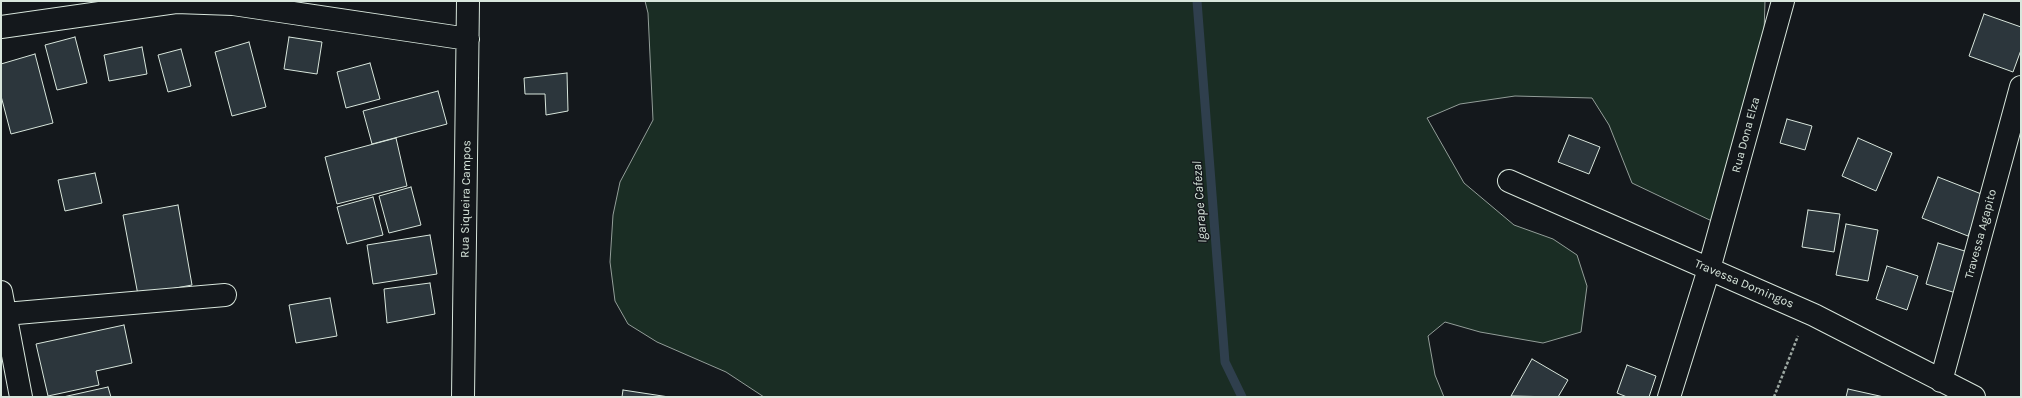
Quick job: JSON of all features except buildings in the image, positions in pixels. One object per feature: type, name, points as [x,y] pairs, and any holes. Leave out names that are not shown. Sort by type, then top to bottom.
[{"type":"street","name":"Rua Siqueira Campos","points":[[463,397],[468,1]]},
{"type":"street","name":"Rua Dona Elza","points":[[1669,397],[1709,269],[1783,1]]},
{"type":"street","points":[[1,27],[176,2],[233,4],[468,39]]},
{"type":"street","name":"Travessa Agapito","points":[[1941,381],[2021,87]]},
{"type":"street","name":"Travessa Domingos","points":[[1509,181],[1814,315],[1974,397]]},
{"type":"street","points":[[1,292],[21,397]]},
{"type":"street","points":[[5,314],[225,295]]},
{"type":"path","points":[[1774,397],[1798,334],[1814,315]]},
{"type":"green space","points":[[645,1],[1765,1],[1764,34],[1716,223],[1632,183],[1609,125],[1592,98],[1515,96],[1460,104],[1427,118],[1464,183],[1514,225],[1553,239],[1577,255],[1587,286],[1581,332],[1543,343],[1480,332],[1445,322],[1428,336],[1435,375],[1444,397],[764,397],[726,372],[657,342],[628,324],[615,301],[610,262],[613,215],[620,182],[653,120],[648,13]]},
{"type":"waterway","name":"Igarape Cafezal","points":[[1197,1],[1225,362],[1242,397]]}]
